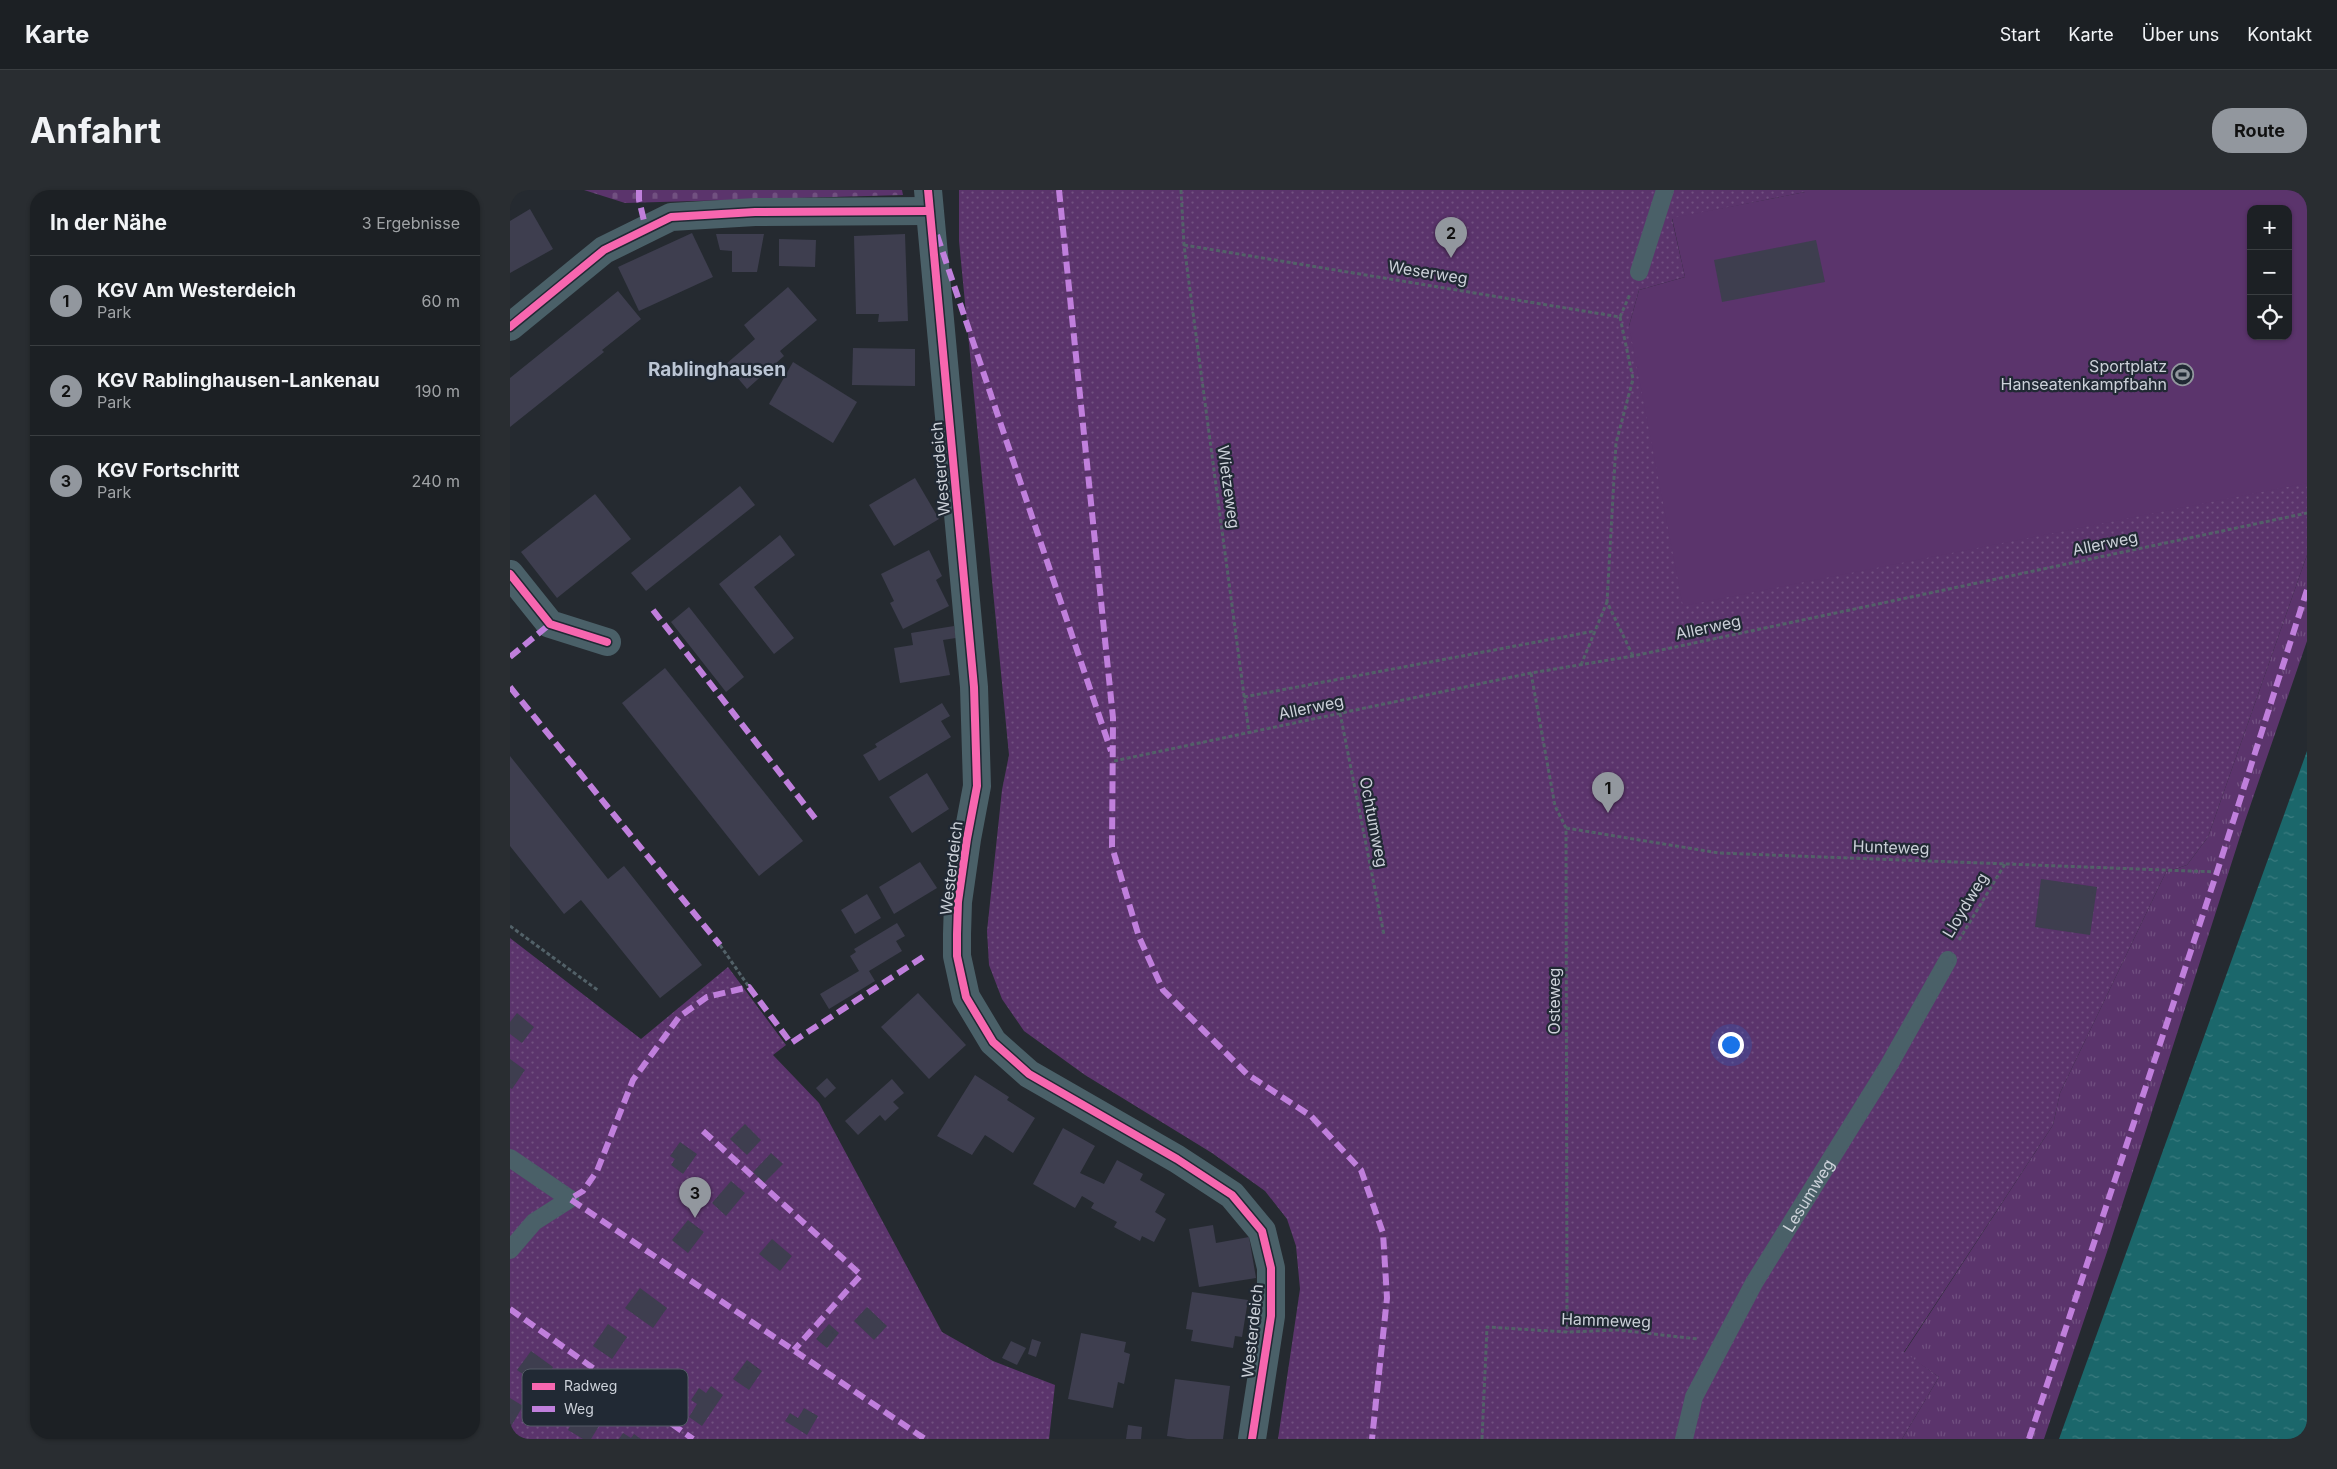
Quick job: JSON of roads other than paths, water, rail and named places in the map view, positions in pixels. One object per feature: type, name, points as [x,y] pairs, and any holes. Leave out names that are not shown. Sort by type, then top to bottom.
[{"type":"street","points":[[510,327],[604,250],[671,217],[928,200]]},
{"type":"street","name":"Westerdeich","points":[[928,200],[974,687],[978,786],[962,875],[957,934],[957,956],[966,998],[993,1042],[1029,1074],[1177,1159],[1232,1195],[1262,1231],[1271,1268],[1270,1316],[1252,1439]]},
{"type":"street","points":[[510,574],[550,624],[606,642]]},
{"type":"lane","points":[[1639,272],[1665,190]]},
{"type":"lane","name":"Lesumweg","points":[[1684,1439],[1694,1398],[1754,1284],[1890,1065],[1948,960]]},
{"type":"lane","points":[[510,1158],[570,1199],[534,1222],[510,1250]]},
{"type":"water","points":[[2307,751],[2307,1439],[2059,1439]]},
{"type":"place","name":"KGV Rablinghausen-Lankenau","points":[[1451,258]]},
{"type":"place","name":"Sportplatz Hanseatenkampfbahn","points":[[2183,375]]},
{"type":"place","name":"KGV Am Westerdeich","points":[[1608,813]]},
{"type":"place","name":"KGV Fortschritt","points":[[695,1218]]},
{"type":"district","name":"Rablinghausen","points":[[717,369]]}]
